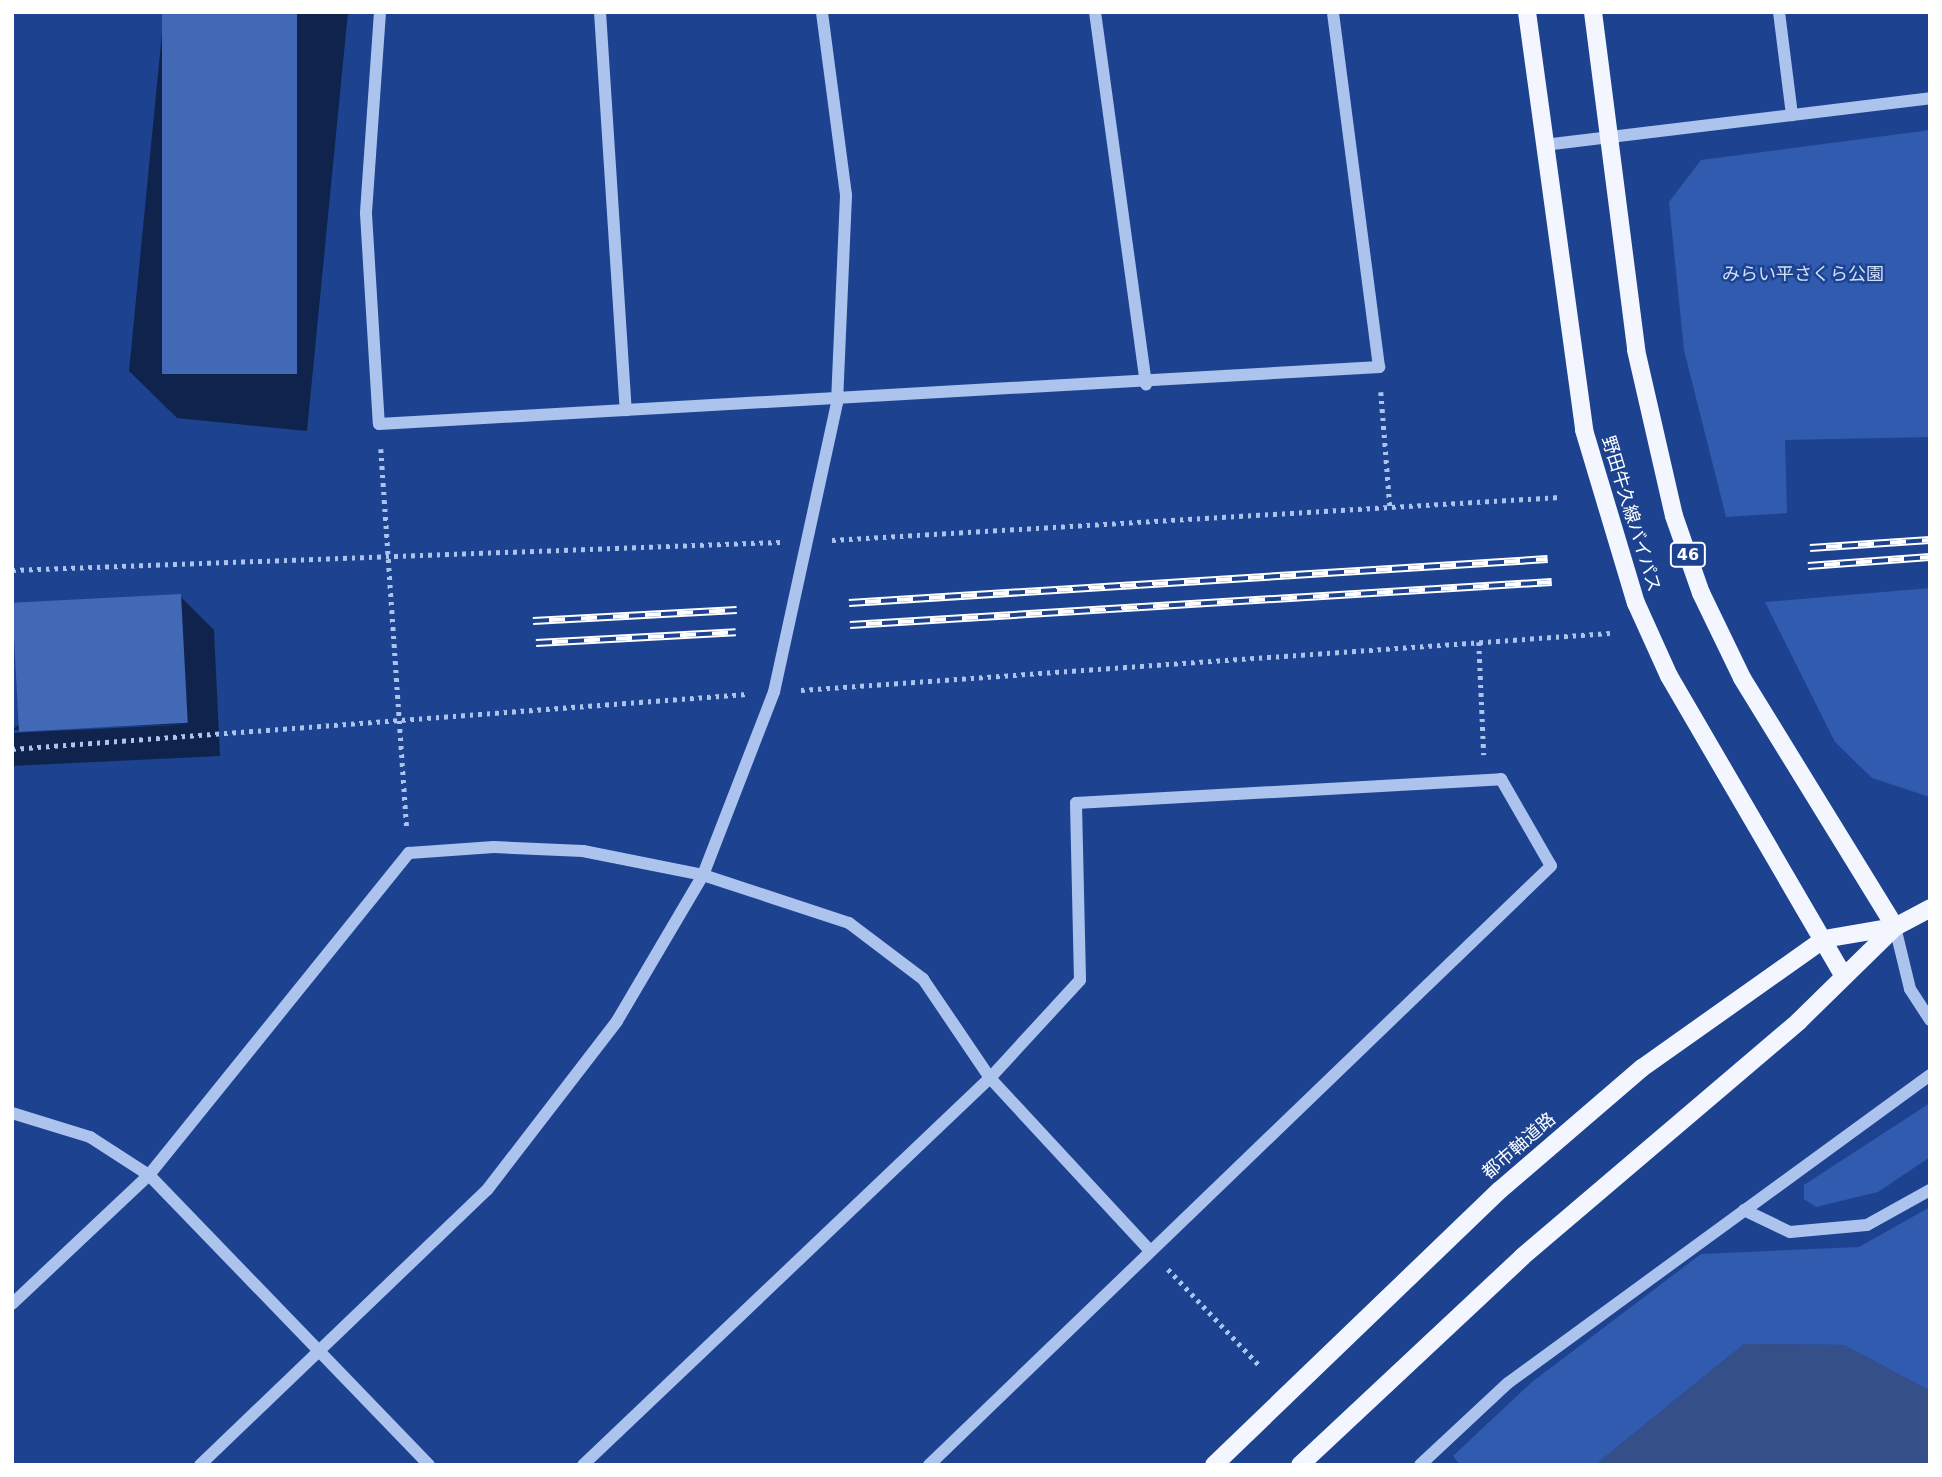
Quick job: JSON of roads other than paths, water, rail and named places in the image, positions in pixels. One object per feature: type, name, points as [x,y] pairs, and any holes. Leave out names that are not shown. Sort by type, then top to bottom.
[{"type":"main road","name":"野田牛久線バイパス","points":[[1527,12],[1584,430],[1636,603],[1669,677],[1844,977]]},
{"type":"main road","name":"46","points":[[1593,12],[1608,138],[1651,434],[1701,593],[1789,760],[1895,927]]},
{"type":"main road","name":"都市軸道路","points":[[1300,1465],[1533,1248],[1844,977],[1895,927],[1930,908]]},
{"type":"main road","name":"都市軸道路","points":[[1214,1465],[1571,1129],[1740,993],[1824,939],[1895,927]]},
{"type":"street","points":[[380,12],[366,214],[379,424],[1146,385],[1379,367],[1333,12]]},
{"type":"street","points":[[600,12],[626,410]]},
{"type":"street","points":[[200,1465],[487,1190],[552,1113],[617,1021],[703,875],[774,692],[837,402],[846,195],[822,12]]},
{"type":"street","points":[[1095,12],[1146,385]]},
{"type":"street","points":[[1779,12],[1792,115]]},
{"type":"street","points":[[1544,145],[1930,97]]},
{"type":"street","points":[[583,1465],[990,1078],[1080,980],[1076,803],[1500,779],[1551,866],[929,1465]]},
{"type":"street","points":[[12,1304],[149,1175],[409,853],[494,847],[583,851],[703,875],[849,923],[923,979],[990,1078],[1150,1251]]},
{"type":"street","points":[[1895,927],[1910,989],[1930,1020]]},
{"type":"street","points":[[1420,1465],[1508,1383],[1930,1075]]},
{"type":"street","points":[[12,1114],[90,1137],[149,1175],[429,1465]]},
{"type":"street","points":[[1744,1210],[1790,1232],[1867,1224],[1930,1190]]},
{"type":"railway","points":[[1810,548],[1930,540]]},
{"type":"railway","points":[[1808,566],[1930,557]]},
{"type":"railway","points":[[849,603],[1548,559]]},
{"type":"railway","points":[[850,625],[1552,582]]},
{"type":"railway","points":[[533,621],[737,610]]},
{"type":"railway","points":[[536,643],[736,632]]},
{"type":"park label","name":"みらい平さくら公園","points":[[1803,274]]}]
